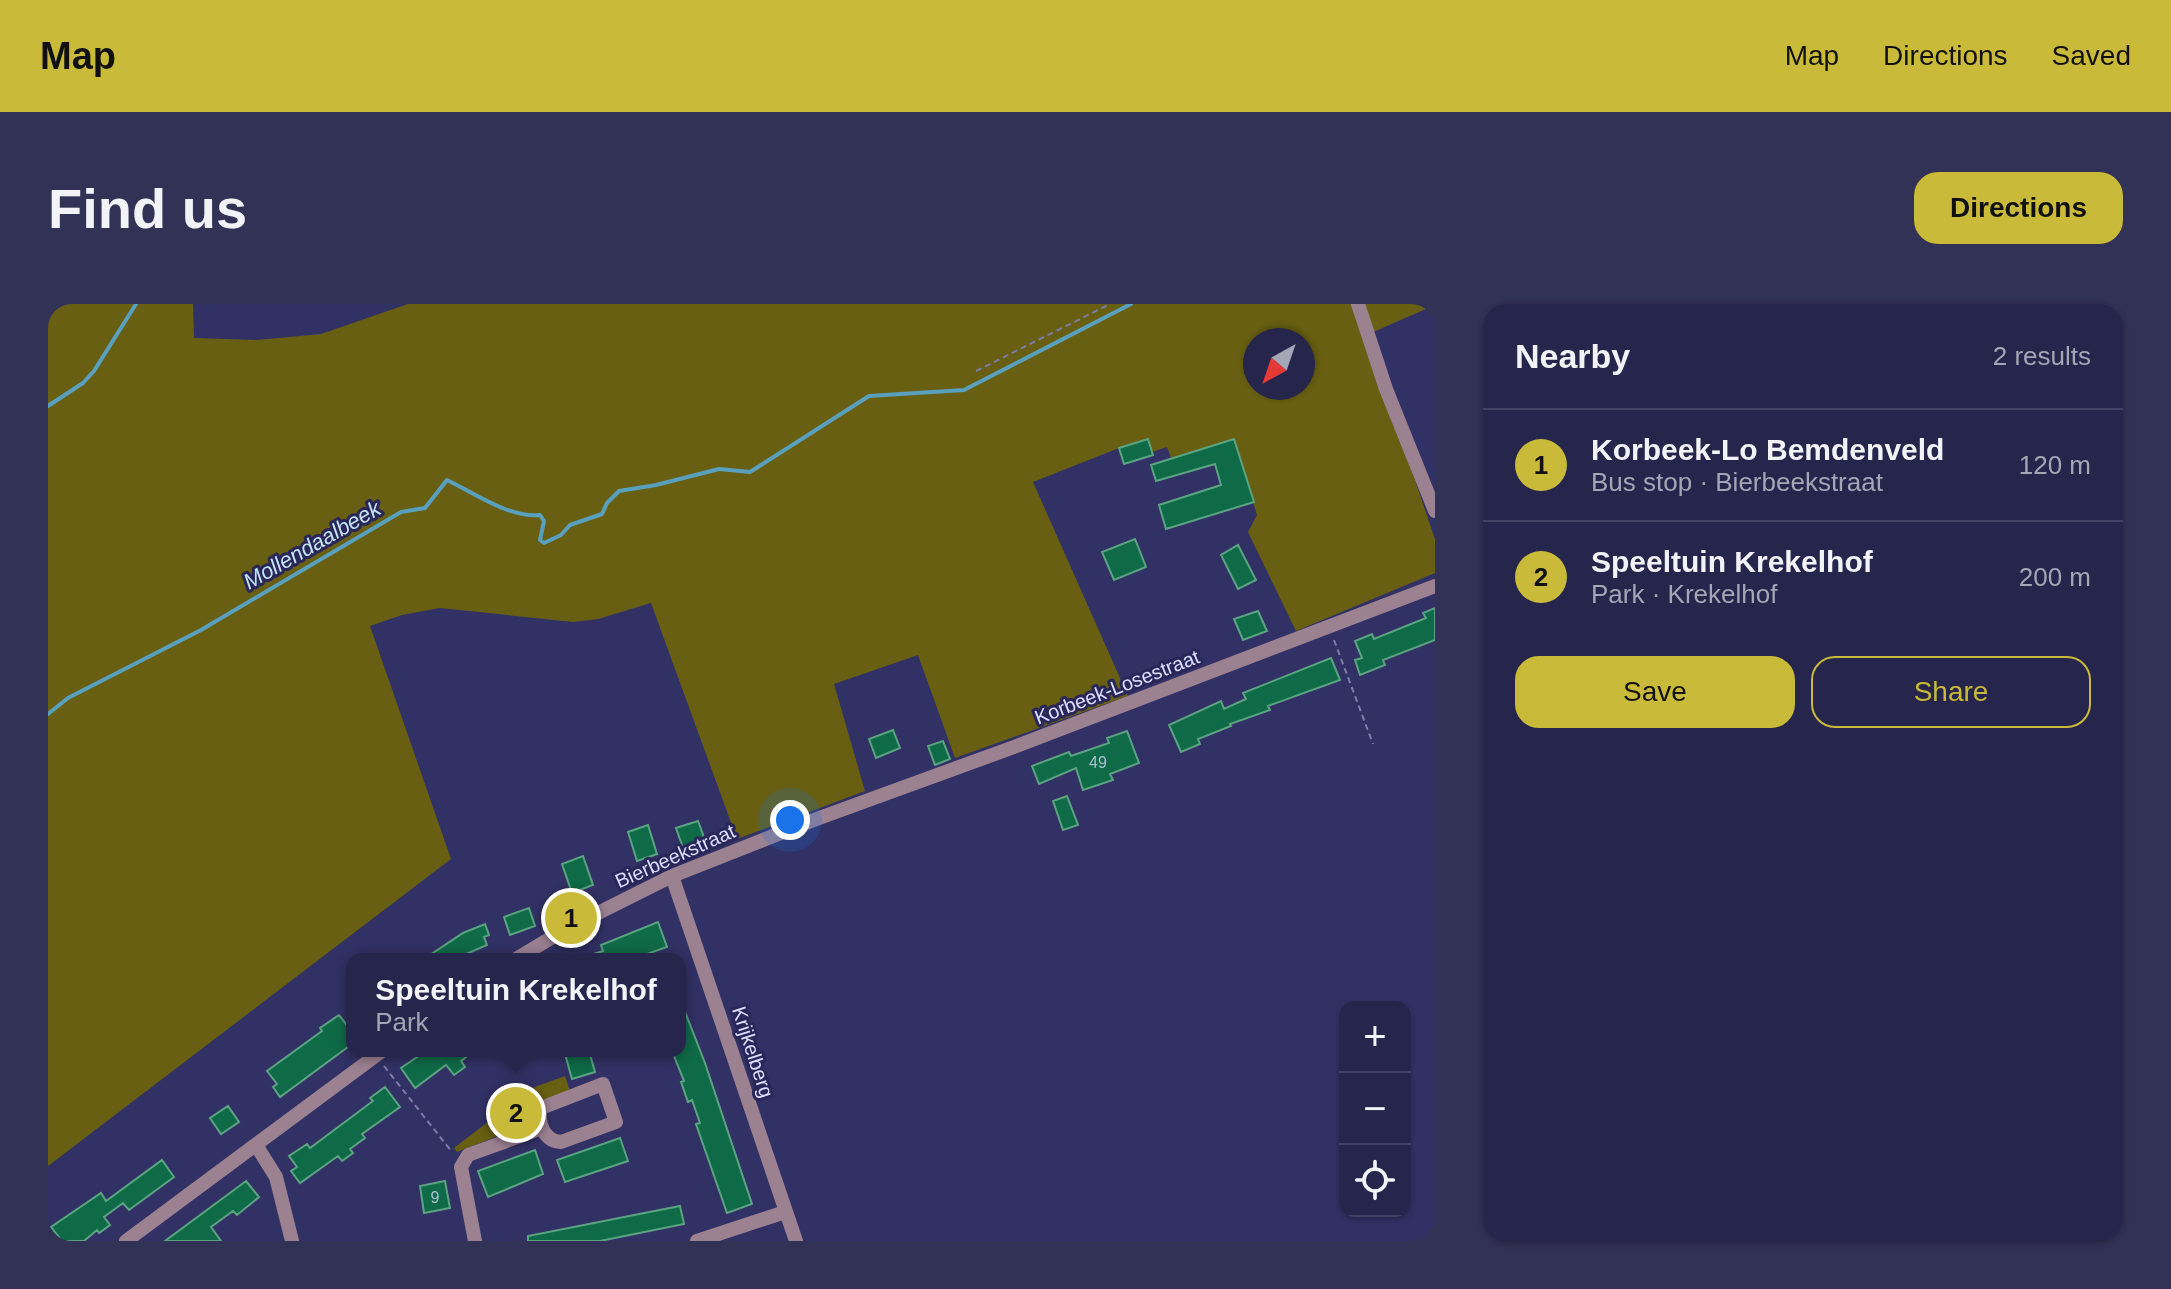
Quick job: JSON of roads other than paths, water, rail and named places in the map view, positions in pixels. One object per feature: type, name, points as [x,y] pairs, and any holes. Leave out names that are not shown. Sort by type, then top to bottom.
[{"type":"street","points":[[1358,304],[1386,389],[1435,511]]},
{"type":"street","name":"Korbeek-Losestraat","points":[[811,821],[1435,586]]},
{"type":"street","name":"Bierbeekstraat","points":[[526,953],[566,929],[672,876],[811,821]]},
{"type":"street","name":"Krijkelberg","points":[[672,876],[796,1241]]},
{"type":"street","points":[[126,1241],[374,1057]]},
{"type":"street","points":[[603,1084],[616,1122],[561,1142],[553,1142],[542,1128],[538,1117],[541,1108],[603,1084]]},
{"type":"street","points":[[475,1241],[461,1167],[463,1161],[468,1155],[542,1128]]},
{"type":"street","points":[[256,1145],[276,1177],[292,1241]]},
{"type":"street","points":[[697,1241],[785,1212]]},
{"type":"waterway","points":[[48,406],[83,383],[94,371],[136,304]]},
{"type":"waterway","name":"Mollendaalbeek","points":[[48,714],[68,698],[201,630],[401,512],[425,508],[447,480],[504,509],[540,515],[544,521],[540,540],[544,543],[561,535],[570,525],[602,514],[607,503],[619,491],[719,469],[750,472],[869,396],[964,390],[1131,304]]},
{"type":"place","name":"Korbeek-Lo Bemdenveld","points":[[571,918]]},
{"type":"place","name":"Speeltuin Krekelhof","points":[[516,1113]]}]
